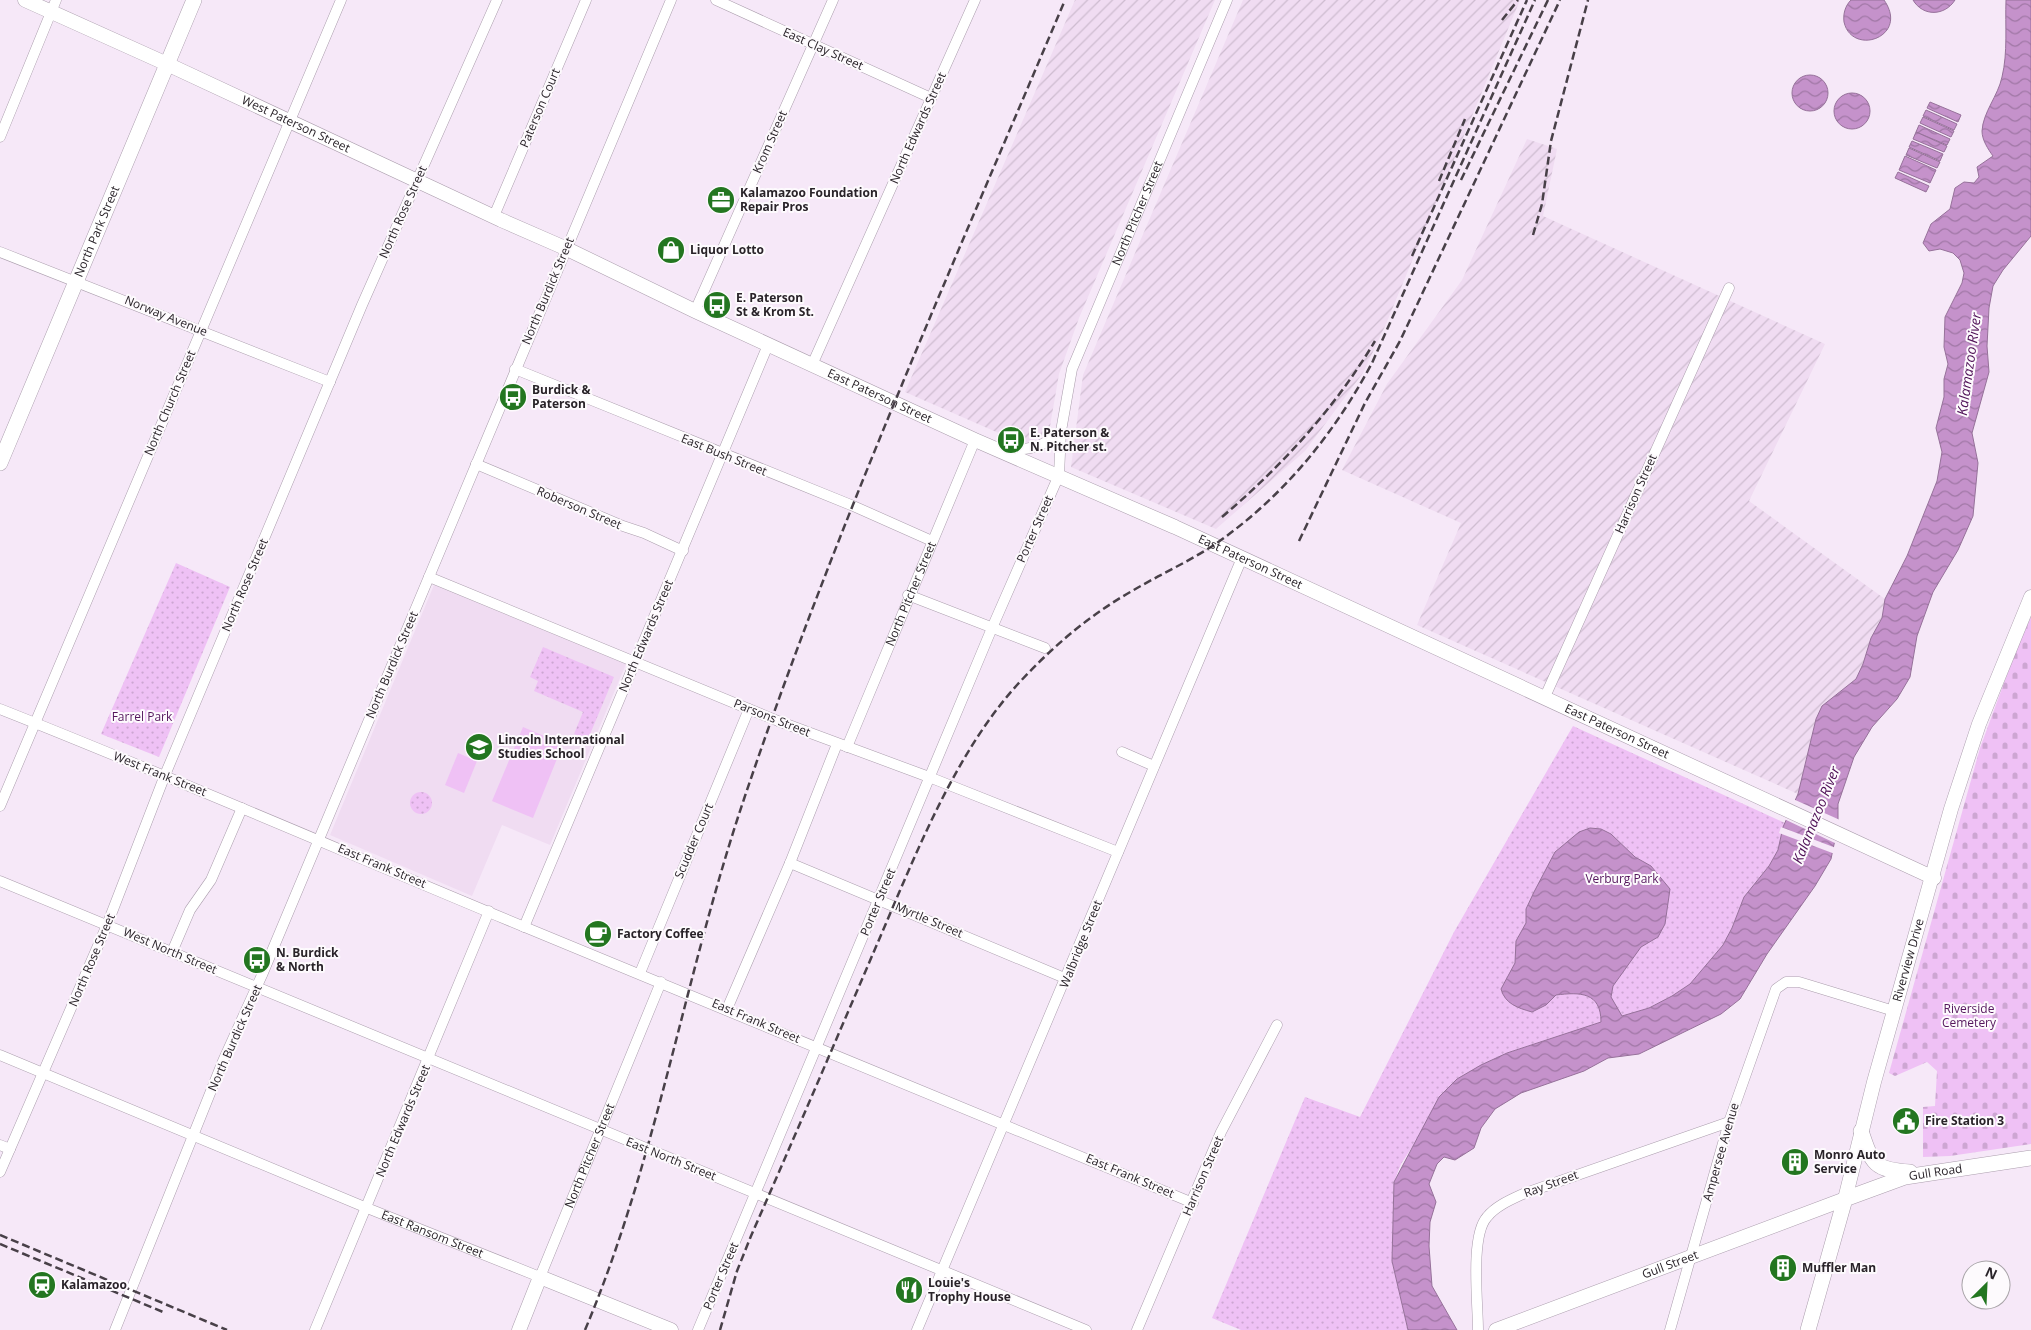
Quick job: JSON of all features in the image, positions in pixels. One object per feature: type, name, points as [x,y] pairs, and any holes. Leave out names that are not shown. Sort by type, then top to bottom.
[{"type":"main road","name":"North Park Street","points":[[0,463],[194,0]]},
{"type":"main road","points":[[1861,1131],[1871,1159],[1879,1167],[1888,1170],[1931,1173]]},
{"type":"main road","name":"Gull Road","points":[[1845,1199],[1880,1184],[1931,1173],[2031,1158]]},
{"type":"main road","name":"Riverview Drive","points":[[1808,1330],[1845,1199]]},
{"type":"street","name":"West Paterson Street","points":[[25,0],[54,6],[167,64],[566,248]]},
{"type":"street","name":"North Church Street","points":[[0,806],[341,0]]},
{"type":"street","name":"North Rose Street","points":[[0,1172],[107,925],[165,775],[330,382],[416,180],[497,0]]},
{"type":"street","name":"Paterson Court","points":[[494,216],[586,0]]},
{"type":"street","name":"North Burdick Street","points":[[115,1330],[224,1061],[319,840],[671,0]]},
{"type":"street","name":"East Clay Street","points":[[716,0],[931,98]]},
{"type":"street","name":"Krom Street","points":[[696,311],[833,0]]},
{"type":"street","name":"North Edwards Street","points":[[812,365],[975,0]]},
{"type":"street","name":"North Pitcher Street","points":[[1059,475],[1061,431],[1072,369],[1227,0]]},
{"type":"street","points":[[0,138],[54,6]]},
{"type":"street","name":"East Paterson Street","points":[[566,248],[768,345],[975,440],[1059,475],[1242,558],[1544,699],[1756,794],[1934,878]]},
{"type":"street","name":"Norway Avenue","points":[[0,252],[76,280],[330,382]]},
{"type":"street","name":"Harrison Street","points":[[1544,699],[1729,288]]},
{"type":"street","name":"North Edwards Street","points":[[524,926],[768,345]]},
{"type":"street","name":"East Bush Street","points":[[515,369],[722,455],[851,505],[932,541]]},
{"type":"street","points":[[996,449],[1026,451],[1048,443],[1061,431]]},
{"type":"street","name":"North Pitcher Street","points":[[727,1009],[975,440]]},
{"type":"street","name":"Roberson Street","points":[[476,464],[683,551]]},
{"type":"street","name":"Porter Street","points":[[698,1330],[992,628],[1059,475]]},
{"type":"street","name":"Walbridge Street","points":[[917,1330],[1067,979],[1118,852],[1242,558]]},
{"type":"street","name":"Parsons Street","points":[[429,577],[749,709],[1118,852]]},
{"type":"street","points":[[908,595],[1044,648]]},
{"type":"street","name":"Riverview Drive","points":[[1845,1199],[1861,1131],[1894,1011],[1934,878],[1951,809],[1979,724],[2031,597]]},
{"type":"street","name":"West Frank Street","points":[[0,709],[165,775],[319,840]]},
{"type":"street","name":"Scudder Court","points":[[640,973],[749,709]]},
{"type":"street","points":[[1122,752],[1154,766]]},
{"type":"street","points":[[172,952],[190,910],[211,880],[242,808]]},
{"type":"street","name":"East Frank Street","points":[[319,840],[1192,1203]]},
{"type":"street","name":"Myrtle Street","points":[[790,863],[1067,979]]},
{"type":"street","name":"West North Street","points":[[0,881],[257,987]]},
{"type":"street","name":"North Edwards Street","points":[[315,1330],[489,911]]},
{"type":"street","name":"Ampersee Avenue","points":[[1670,1330],[1729,1122],[1776,989],[1792,980],[1817,986],[1894,1011]]},
{"type":"street","name":"North Pitcher Street","points":[[519,1330],[661,982]]},
{"type":"street","name":"East North Street","points":[[257,987],[1086,1330]]},
{"type":"street","name":"Harrison Street","points":[[1137,1330],[1221,1132],[1278,1025]]},
{"type":"street","name":"East Ransom Street","points":[[0,1055],[367,1208],[671,1330]]},
{"type":"street","name":"Ray Street","points":[[1478,1330],[1477,1240],[1484,1222],[1497,1208],[1523,1194],[1729,1122]]},
{"type":"street","points":[[0,1145],[10,1149]]},
{"type":"street","name":"Gull Street","points":[[1496,1330],[1514,1327],[1845,1199]]},
{"type":"shaded area","points":[[1075,0],[1215,0],[1079,318],[1059,374],[1049,432],[1024,444],[905,392]]},
{"type":"shaded area","points":[[1243,0],[1520,0],[1386,324],[1363,373],[1305,451],[1216,529],[1071,467],[1083,375]]},
{"type":"shaded area","points":[[1527,139],[1557,149],[1543,216],[1825,344],[1749,501],[1885,599],[1882,618],[1871,638],[1856,679],[1822,706],[1816,719],[1798,794],[1417,625],[1461,523],[1342,470],[1387,384],[1462,280]]},
{"type":"shaded area","name":"Lincoln International Studies School","points":[[434,585],[626,664],[550,845],[502,825],[472,896],[330,835]]},
{"type":"green space","name":"Farrel Park","points":[[176,563],[230,587],[159,757],[101,734]]},
{"type":"green space","name":"Riverside Cemetery","points":[[2031,617],[2031,1144],[1950,1156],[1923,1157],[1923,1107],[1935,1106],[1937,1071],[1927,1062],[1895,1076],[1889,1073],[1980,748],[2018,645]]},
{"type":"green space","points":[[543,647],[614,677],[588,739],[574,734],[583,712],[534,691],[538,681],[530,677]]},
{"type":"green space","name":"Verburg Park","points":[[1573,726],[1785,823],[1778,850],[1769,866],[1744,897],[1723,945],[1690,984],[1649,1008],[1507,1053],[1457,1079],[1401,1164],[1394,1182],[1392,1261],[1408,1330],[1241,1330],[1212,1318],[1305,1097],[1360,1117],[1454,932]]},
{"type":"green space","points":[[523,727],[563,744],[533,818],[492,801]]},
{"type":"green space","points":[[458,753],[477,761],[464,793],[445,785]]},
{"type":"green space","points":[[417,792],[425,792],[432,799],[432,807],[425,814],[417,814],[410,807],[410,799]]},
{"type":"water","points":[[1851,0],[1884,0],[1890,13],[1890,24],[1885,32],[1877,38],[1867,40],[1857,39],[1849,33],[1844,22],[1844,16],[1846,7]]},
{"type":"water","points":[[1913,0],[1955,0],[1940,12],[1928,12],[1917,6]]},
{"type":"water","name":"Kalamazoo River","points":[[2006,0],[2031,0],[2031,236],[2003,270],[1993,286],[1989,308],[1987,346],[1989,372],[1972,433],[1978,463],[1973,516],[1958,550],[1933,592],[1917,636],[1910,677],[1897,699],[1872,727],[1854,757],[1838,804],[1838,825],[1831,859],[1815,886],[1767,954],[1740,999],[1721,1014],[1639,1054],[1608,1058],[1584,1071],[1521,1093],[1495,1109],[1481,1128],[1474,1148],[1455,1160],[1444,1157],[1437,1164],[1429,1184],[1436,1202],[1430,1222],[1429,1246],[1432,1286],[1457,1330],[1408,1330],[1392,1261],[1394,1182],[1439,1097],[1457,1079],[1481,1065],[1507,1053],[1601,1022],[1597,1005],[1588,996],[1581,994],[1556,995],[1546,1005],[1532,1012],[1509,1002],[1501,989],[1515,963],[1516,941],[1526,923],[1526,909],[1555,852],[1579,832],[1590,828],[1601,829],[1611,834],[1635,857],[1651,866],[1670,889],[1665,924],[1658,937],[1641,947],[1613,986],[1611,997],[1622,1016],[1649,1008],[1672,996],[1690,984],[1723,945],[1744,897],[1769,866],[1778,850],[1783,827],[1798,794],[1816,719],[1822,706],[1856,679],[1863,664],[1871,638],[1882,618],[1885,599],[1907,556],[1937,481],[1942,452],[1936,428],[1944,397],[1944,379],[1948,364],[1944,347],[1945,317],[1962,283],[1964,273],[1960,260],[1953,253],[1940,249],[1929,251],[1923,243],[1931,224],[1950,209],[1955,188],[1964,182],[1974,183],[1979,177],[1977,167],[1993,156],[1984,141],[1982,131],[1985,117],[2000,84],[2004,68]]},
{"type":"water","points":[[1810,75],[1817,76],[1823,80],[1827,86],[1827,100],[1823,106],[1817,110],[1810,111],[1803,110],[1797,106],[1793,100],[1792,93],[1793,86],[1797,80],[1803,76]]},
{"type":"water","points":[[1852,93],[1859,94],[1865,98],[1869,104],[1869,118],[1865,124],[1859,128],[1852,129],[1845,128],[1839,124],[1835,118],[1834,111],[1835,104],[1839,98],[1845,94]]},
{"type":"water","points":[[1930,102],[1961,115],[1958,122],[1927,108]]},
{"type":"water","points":[[1926,110],[1957,124],[1954,130],[1923,116]]},
{"type":"water","points":[[1923,117],[1954,131],[1951,137],[1920,123]]},
{"type":"water","points":[[1919,125],[1950,139],[1947,145],[1916,132]]},
{"type":"water","points":[[1916,132],[1947,146],[1944,152],[1913,139]]},
{"type":"water","points":[[1912,141],[1943,154],[1940,161],[1909,147]]},
{"type":"water","points":[[1909,148],[1940,162],[1937,168],[1906,155]]},
{"type":"water","points":[[1905,156],[1936,170],[1930,183],[1899,170]]},
{"type":"water","points":[[1898,172],[1929,186],[1926,192],[1895,178]]},
{"type":"pier","points":[[1793,799],[1840,820],[1837,844],[1784,819]]},
{"type":"pier","points":[[1781,827],[1836,848],[1835,854],[1779,833]]},
{"type":"railway","points":[[585,1330],[632,1200],[723,865],[779,698],[856,496],[1065,0]]},
{"type":"railway","points":[[1502,20],[1518,0]]},
{"type":"railway","points":[[1412,256],[1527,0]]},
{"type":"railway","points":[[720,1330],[737,1271],[751,1236],[906,875],[955,774],[994,713],[1043,658],[1100,611],[1214,545],[1239,527],[1284,486],[1323,440],[1357,390],[1372,363],[1535,0]]},
{"type":"railway","points":[[1461,180],[1548,0]]},
{"type":"railway","points":[[1299,541],[1365,403],[1400,341],[1560,0]]},
{"type":"railway","points":[[1533,235],[1542,204],[1551,141],[1588,0]]},
{"type":"railway","points":[[1439,181],[1465,119]]},
{"type":"railway","points":[[1222,517],[1266,477],[1306,435],[1343,390],[1375,341]]},
{"type":"railway","points":[[0,1235],[227,1330]]},
{"type":"railway","points":[[0,1244],[163,1312]]},
{"type":"place","name":"Kalamazoo Foundation Repair Pros","points":[[721,200]]},
{"type":"place","name":"Liquor Lotto","points":[[671,250]]},
{"type":"place","name":"E. Paterson St & Krom St.","points":[[717,305]]},
{"type":"place","name":"Burdick & Paterson","points":[[513,397]]},
{"type":"place","name":"E. Paterson & N. Pitcher st.","points":[[1011,440]]},
{"type":"place","name":"Lincoln International Studies School","points":[[479,747]]},
{"type":"place","name":"Factory Coffee","points":[[598,934]]},
{"type":"place","name":"N. Burdick & North","points":[[257,960]]},
{"type":"place","name":"Fire Station 3","points":[[1906,1121]]},
{"type":"place","name":"Monro Auto Service","points":[[1795,1162]]},
{"type":"place","name":"Muffler Man","points":[[1783,1268]]},
{"type":"place","name":"Kalamazoo","points":[[42,1285]]},
{"type":"place","name":"Louie's Trophy House","points":[[909,1290]]}]
